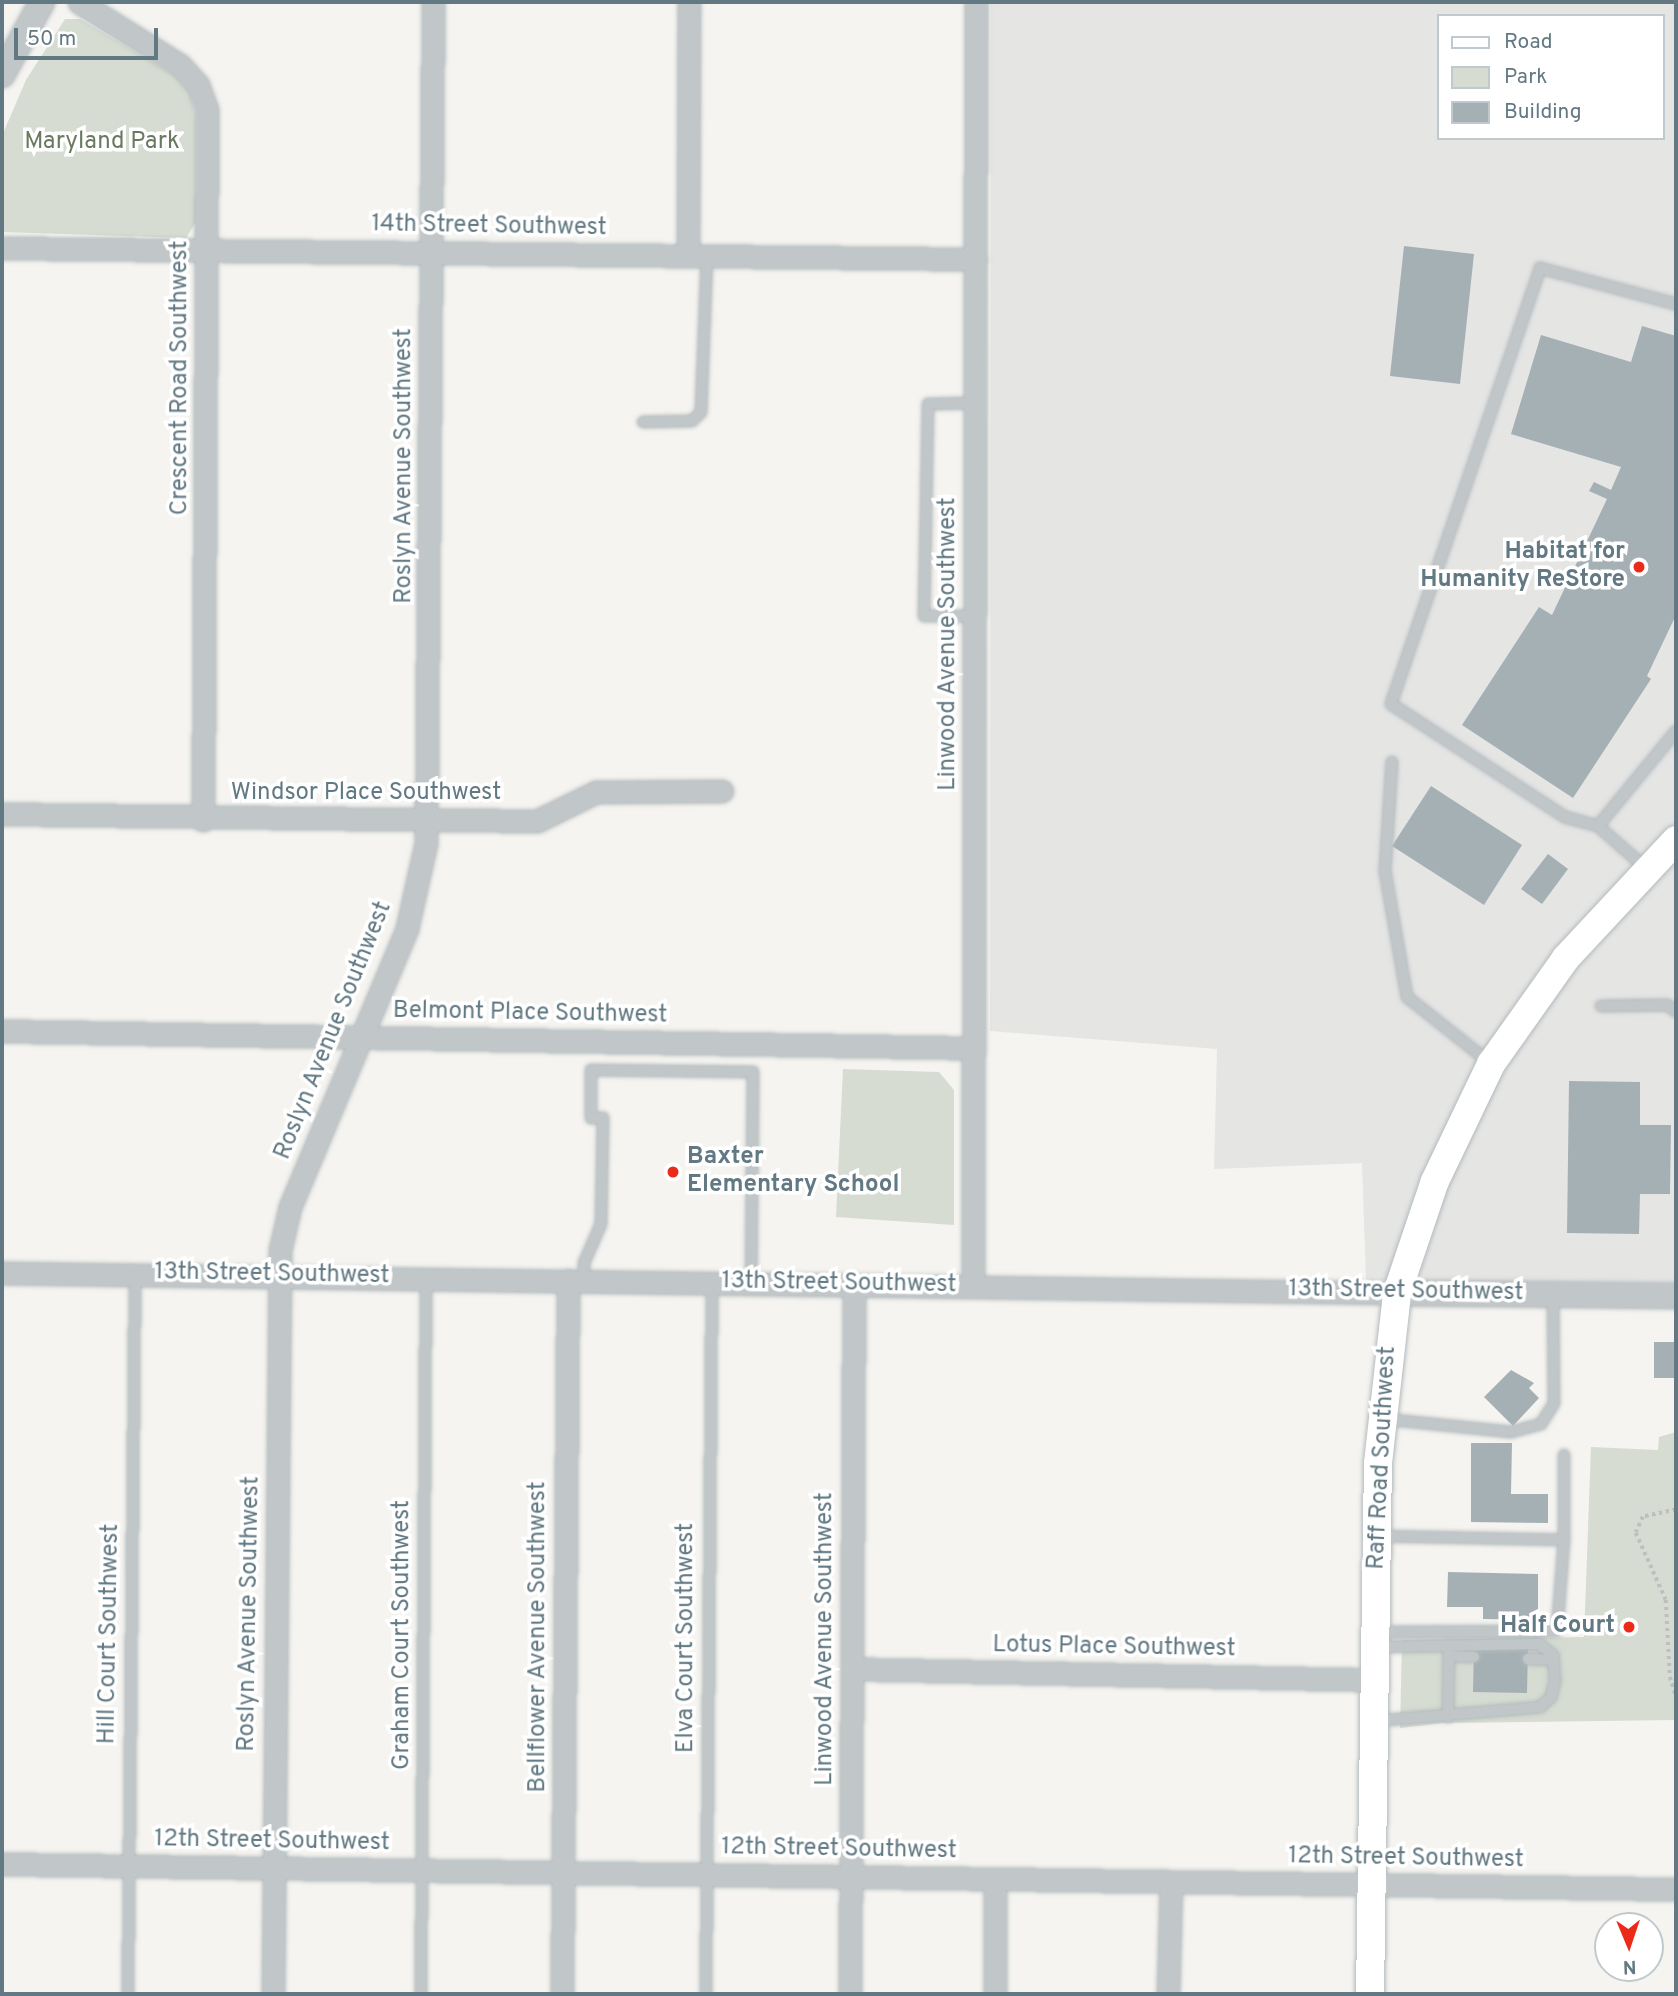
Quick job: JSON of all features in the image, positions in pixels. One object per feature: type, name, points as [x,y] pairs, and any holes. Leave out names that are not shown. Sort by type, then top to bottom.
[{"type":"main road","name":"Raff Road Southwest","points":[[1370,1994],[1380,1419],[1397,1293],[1435,1181],[1492,1064],[1559,967],[1676,840]]},
{"type":"street","points":[[2,75],[42,2]]},
{"type":"street","name":"Crescent Road Southwest","points":[[79,2],[180,65],[198,85],[209,135],[203,820]]},
{"type":"street","name":"Roslyn Avenue Southwest","points":[[273,1994],[279,1274],[290,1207],[410,919],[427,822],[433,2]]},
{"type":"street","points":[[689,2],[698,256]]},
{"type":"street","name":"Linwood Avenue Southwest","points":[[974,1286],[976,2]]},
{"type":"street","name":"14th Street Southwest","points":[[2,248],[976,260]]},
{"type":"street","name":"Windsor Place Southwest","points":[[2,814],[203,820],[537,821],[596,792],[722,791]]},
{"type":"street","name":"Belmont Place Southwest","points":[[2,1031],[974,1048]]},
{"type":"street","name":"13th Street Southwest","points":[[2,1273],[279,1274],[712,1283],[1676,1296]]},
{"type":"street","name":"Bellflower Avenue Southwest","points":[[562,1994],[576,1280]]},
{"type":"street","name":"Linwood Avenue Southwest","points":[[849,1994],[854,1285]]},
{"type":"street","name":"Lotus Place Southwest","points":[[852,1669],[1375,1680]]},
{"type":"street","name":"12th Street Southwest","points":[[2,1864],[1676,1889]]},
{"type":"street","points":[[995,1880],[995,1994]]},
{"type":"street","points":[[1168,1994],[1171,1882]]},
{"type":"lane","points":[[643,422],[679,423],[701,412],[698,256]]},
{"type":"lane","points":[[1648,870],[1598,826],[1565,817],[1391,704],[1540,268],[1676,304]]},
{"type":"lane","points":[[975,403],[928,404],[924,616],[975,616]]},
{"type":"lane","points":[[1598,826],[1676,731]]},
{"type":"lane","points":[[1392,762],[1385,870],[1407,997],[1492,1064]]},
{"type":"lane","points":[[1601,1006],[1667,1005],[1676,1011]]},
{"type":"lane","points":[[576,1280],[601,1224],[603,1118],[591,1118],[592,1070],[754,1072],[751,1283]]},
{"type":"lane","name":"Hill Court Southwest","points":[[128,1994],[135,1274]]},
{"type":"lane","name":"Graham Court Southwest","points":[[421,1994],[426,1277]]},
{"type":"lane","name":"Elva Court Southwest","points":[[706,1994],[712,1283]]},
{"type":"lane","points":[[1380,1419],[1511,1432],[1541,1424],[1554,1403],[1553,1294]]},
{"type":"lane","points":[[1375,1639],[1557,1631],[1564,1540],[1564,1455]]},
{"type":"lane","points":[[1377,1536],[1564,1540]]},
{"type":"lane","points":[[1375,1639],[1474,1657]]},
{"type":"lane","points":[[1374,1721],[1448,1717],[1540,1707],[1551,1697],[1553,1660],[1548,1646],[1539,1644],[1449,1651]]},
{"type":"lane","points":[[1448,1717],[1449,1651]]},
{"type":"lane","points":[[1528,1659],[1553,1660]]},
{"type":"path","points":[[1676,1510],[1643,1517],[1636,1533],[1666,1600],[1670,1677],[1676,1697]]},
{"type":"shaded area","points":[[991,2],[1676,2],[1676,1283],[1366,1280],[1362,1163],[1214,1169],[1217,1049],[990,1031]]},
{"type":"green space","name":"Maryland Park","points":[[65,19],[80,19],[174,75],[189,91],[196,116],[196,222],[186,238],[2,232],[4,131],[26,80]]},
{"type":"green space","points":[[843,1069],[939,1072],[954,1090],[954,1225],[836,1217]]},
{"type":"green space","points":[[1676,1432],[1676,1720],[1444,1723],[1400,1728],[1402,1640],[1584,1637],[1591,1447],[1658,1450],[1659,1437]]},
{"type":"building","points":[[1404,246],[1474,254],[1460,384],[1390,376]]},
{"type":"building","points":[[1642,326],[1676,336],[1676,615],[1647,676],[1651,679],[1573,798],[1462,725],[1539,607],[1552,615],[1607,499],[1589,491],[1594,482],[1611,490],[1621,467],[1511,434],[1541,335],[1631,362]]},
{"type":"building","points":[[1431,786],[1522,845],[1484,905],[1392,846]]},
{"type":"building","points":[[1548,854],[1568,869],[1542,904],[1521,889]]},
{"type":"building","points":[[1569,1081],[1640,1082],[1640,1125],[1671,1125],[1670,1194],[1640,1194],[1639,1234],[1567,1233]]},
{"type":"building","points":[[1654,1342],[1676,1342],[1676,1378],[1654,1378]]},
{"type":"building","points":[[1511,1370],[1534,1383],[1529,1388],[1539,1398],[1513,1426],[1484,1397]]},
{"type":"building","points":[[1471,1443],[1512,1443],[1511,1494],[1548,1494],[1548,1523],[1471,1522]]},
{"type":"building","points":[[1448,1572],[1538,1574],[1538,1620],[1483,1619],[1483,1607],[1447,1607]]},
{"type":"building","points":[[1474,1647],[1528,1648],[1527,1693],[1473,1692]]},
{"type":"place","name":"Habitat for Humanity ReStore","points":[[1639,567]]},
{"type":"place","name":"Baxter Elementary School","points":[[673,1172]]},
{"type":"place","name":"Half Court","points":[[1629,1627]]}]
